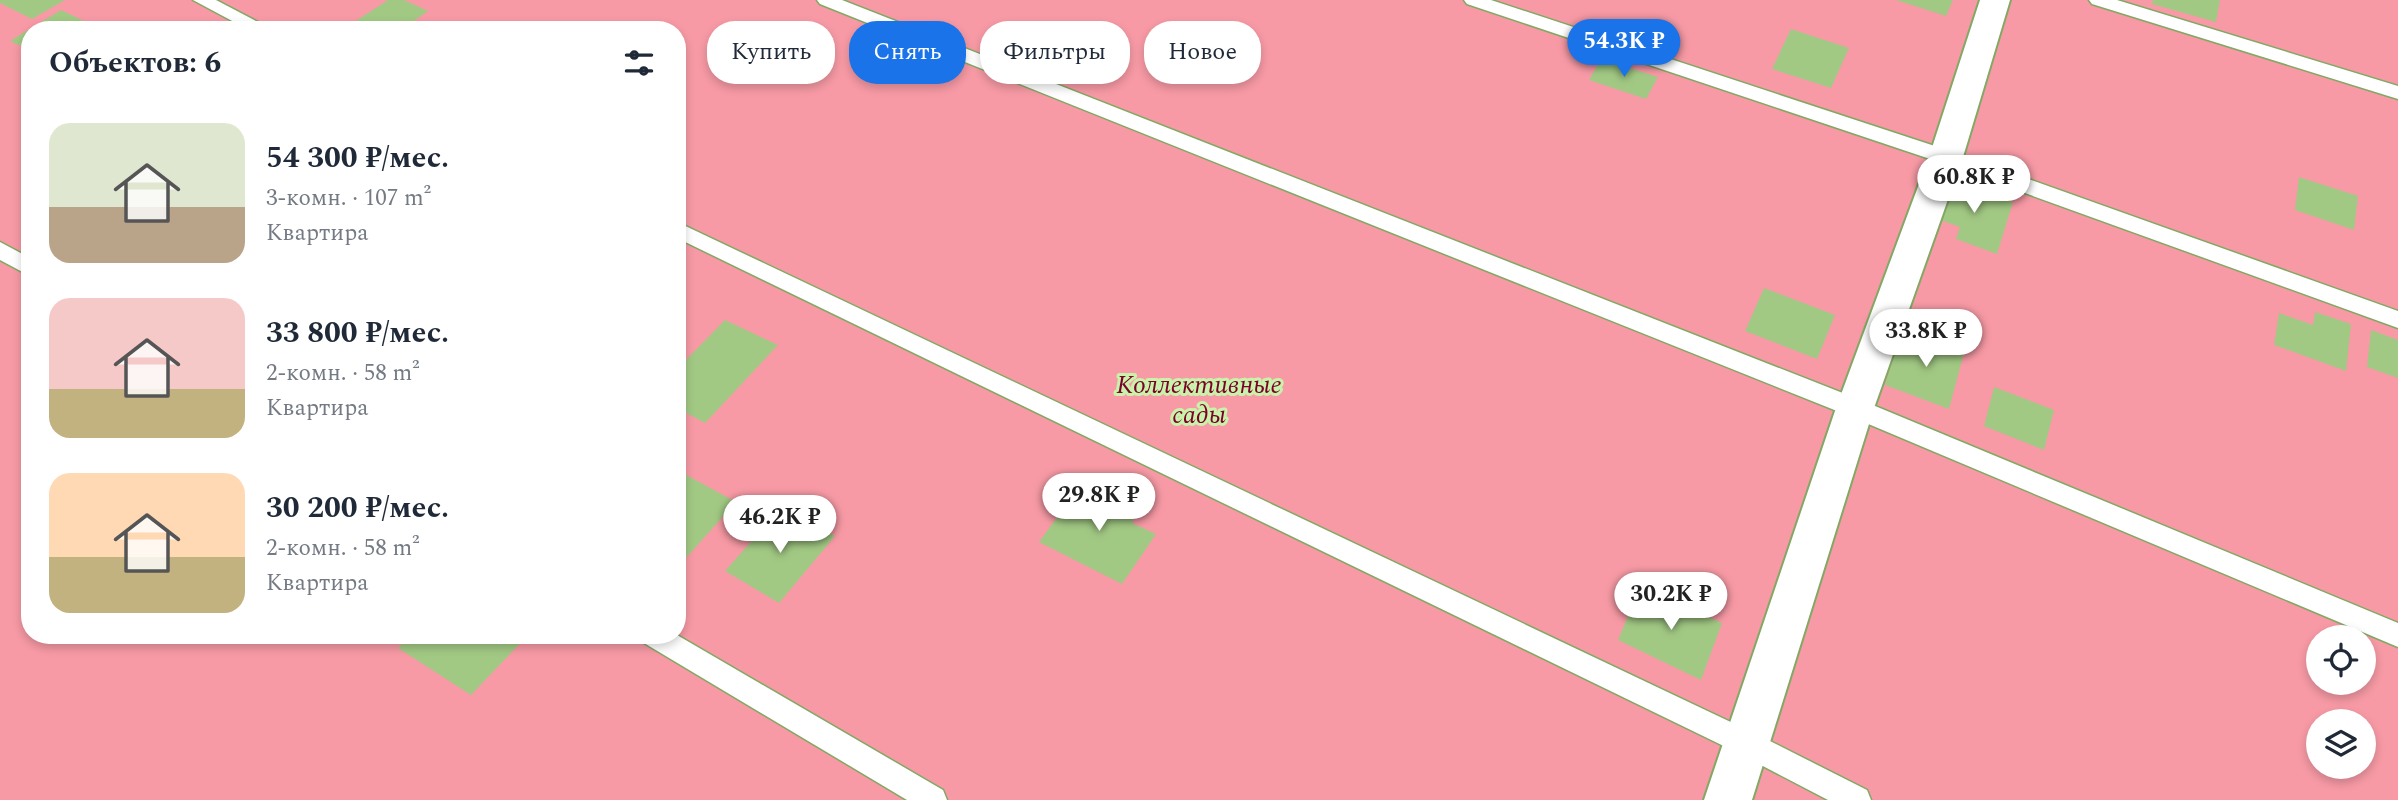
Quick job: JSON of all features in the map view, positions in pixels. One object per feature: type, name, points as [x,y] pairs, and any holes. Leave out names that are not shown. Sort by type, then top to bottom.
[{"type":"street","points":[[1728,800],[1855,408],[1946,157],[1995,0]]},
{"type":"lane","points":[[202,0],[245,21]]},
{"type":"lane","points":[[826,0],[1855,408],[2398,635]]},
{"type":"lane","points":[[1473,0],[1946,157],[2398,320]]},
{"type":"lane","points":[[2098,0],[2398,93]]},
{"type":"lane","points":[[686,233],[1746,743],[1857,800]]},
{"type":"lane","points":[[0,250],[21,263]]},
{"type":"lane","points":[[668,644],[933,800]]},
{"type":"green space","name":"Коллективные сады","points":[[0,0],[2398,0],[2398,800],[0,800]]},
{"type":"building","points":[[0,0],[65,0],[32,19],[0,3]]},
{"type":"building","points":[[388,0],[404,0],[428,11],[414,21],[356,21]]},
{"type":"building","points":[[1896,0],[1953,0],[1946,16]]},
{"type":"building","points":[[2153,0],[2220,0],[2216,22],[2152,4]]},
{"type":"building","points":[[61,10],[84,21],[43,21]]},
{"type":"building","points":[[1791,29],[1849,48],[1831,88],[1772,69]]},
{"type":"building","points":[[21,34],[21,46],[10,41]]},
{"type":"building","points":[[1601,59],[1658,77],[1646,99],[1589,80]]},
{"type":"building","points":[[2299,177],[2358,196],[2354,230],[2295,210]]},
{"type":"building","points":[[1946,179],[2013,202],[1997,254],[1956,239],[1960,227],[1932,217]]},
{"type":"building","points":[[1764,288],[1835,315],[1817,359],[1745,331]]},
{"type":"building","points":[[2315,312],[2351,324],[2346,371],[2274,345],[2279,313],[2313,325]]},
{"type":"building","points":[[725,320],[778,345],[705,423],[686,413],[686,360]]},
{"type":"building","points":[[2371,330],[2398,340],[2398,378],[2367,367]]},
{"type":"building","points":[[1915,331],[1965,349],[1949,409],[1885,385],[1899,339],[1911,343]]},
{"type":"building","points":[[1994,387],[2054,410],[2044,450],[1984,426]]},
{"type":"building","points":[[686,475],[736,502],[686,558]]},
{"type":"building","points":[[1083,482],[1140,510],[1132,523],[1156,534],[1122,584],[1039,542]]},
{"type":"building","points":[[782,507],[835,536],[779,603],[725,571]]},
{"type":"building","points":[[1641,585],[1722,623],[1701,680],[1618,640]]},
{"type":"building","points":[[402,644],[519,644],[471,695],[398,648]]}]
